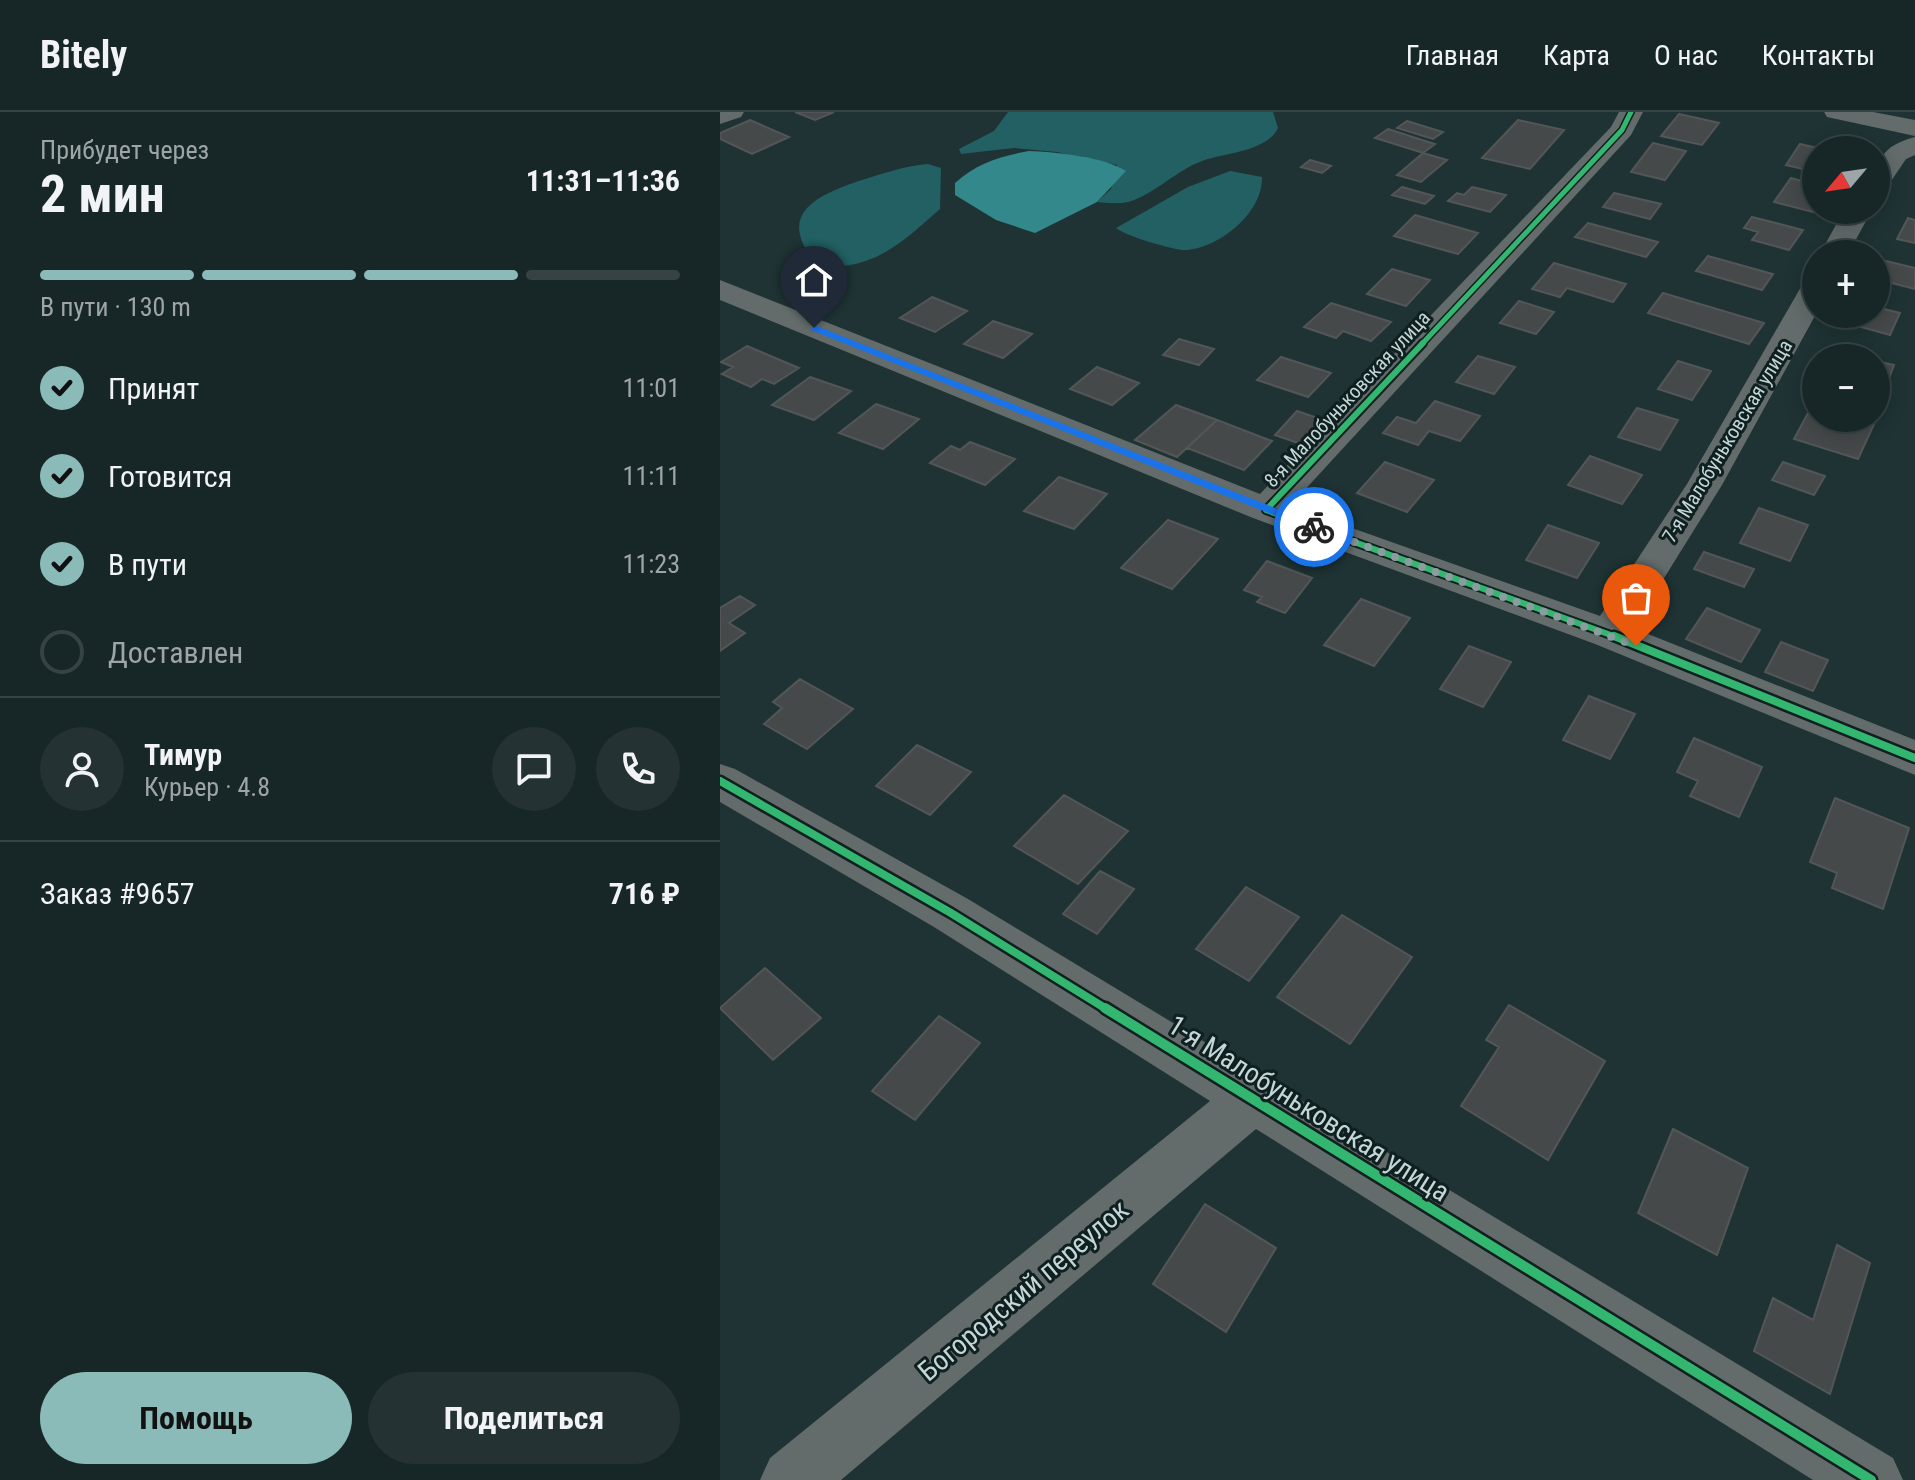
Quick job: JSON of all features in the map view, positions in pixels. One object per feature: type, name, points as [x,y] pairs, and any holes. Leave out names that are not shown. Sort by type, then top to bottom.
[{"type":"street","points":[[720,117],[732,112]]},
{"type":"street","name":"8-я Малобуньковская улица","points":[[1631,112],[1622,130],[1266,510],[1609,634],[1915,758]]},
{"type":"street","points":[[1836,112],[1915,128]]},
{"type":"street","points":[[1890,164],[1897,154],[1915,145]]},
{"type":"street","points":[[720,289],[1266,510]]},
{"type":"street","name":"7-я Малобуньковская улица","points":[[1609,634],[1704,485],[1802,312]]},
{"type":"street","name":"1-я Малобуньковская улица","points":[[720,781],[951,913],[1871,1480]]},
{"type":"street","name":"Богородский переулок","points":[[792,1480],[1252,1099]]},
{"type":"shaded area","points":[[1008,112],[1273,112],[1278,128],[1265,142],[1195,164],[1138,199],[1109,203],[1097,202],[1111,189],[1117,165],[1057,152],[1014,148],[961,154],[959,149],[994,131]]},
{"type":"shaded area","points":[[1029,151],[1093,159],[1126,171],[1097,202],[1035,233],[996,220],[955,195],[955,183],[972,170],[999,158]]},
{"type":"shaded area","points":[[928,164],[941,168],[940,209],[899,243],[872,259],[839,267],[819,267],[800,234],[800,221],[805,210],[828,193],[844,186],[903,168]]},
{"type":"shaded area","points":[[1230,171],[1262,177],[1260,190],[1248,215],[1238,226],[1213,242],[1181,250],[1140,239],[1116,228],[1188,187]]},
{"type":"building","points":[[795,112],[834,112],[815,120]]},
{"type":"building","points":[[1679,114],[1719,123],[1702,145],[1661,136]]},
{"type":"building","points":[[750,120],[789,137],[752,154],[720,139],[720,133]]},
{"type":"building","points":[[1518,120],[1564,130],[1530,169],[1482,158]]},
{"type":"building","points":[[1407,121],[1443,132],[1433,139],[1397,128]]},
{"type":"building","points":[[1388,129],[1435,144],[1423,153],[1375,138]]},
{"type":"building","points":[[1653,143],[1686,151],[1665,180],[1631,172]]},
{"type":"building","points":[[1800,144],[1802,144],[1802,169],[1786,165]]},
{"type":"building","points":[[1423,153],[1447,160],[1421,182],[1397,175]]},
{"type":"building","points":[[1310,160],[1331,166],[1322,173],[1301,167]]},
{"type":"building","points":[[1791,178],[1802,181],[1802,209],[1774,202]]},
{"type":"building","points":[[1402,187],[1434,196],[1425,204],[1392,195]]},
{"type":"building","points":[[1472,187],[1506,195],[1490,212],[1448,201],[1457,193],[1464,195]]},
{"type":"building","points":[[1614,193],[1661,204],[1650,219],[1603,207]]},
{"type":"building","points":[[1415,215],[1478,233],[1458,254],[1394,236]]},
{"type":"building","points":[[1752,217],[1803,230],[1789,250],[1752,240],[1758,232],[1744,228]]},
{"type":"building","points":[[1908,218],[1915,220],[1915,243],[1897,239]]},
{"type":"building","points":[[1588,223],[1658,242],[1646,257],[1575,237]]},
{"type":"building","points":[[1708,256],[1773,274],[1762,290],[1696,271]]},
{"type":"building","points":[[1890,262],[1915,268],[1915,289],[1890,283]]},
{"type":"building","points":[[1554,263],[1626,284],[1613,302],[1567,288],[1560,297],[1532,289]]},
{"type":"building","points":[[1392,269],[1430,280],[1406,306],[1367,294]]},
{"type":"building","points":[[1663,293],[1764,323],[1749,344],[1648,313]]},
{"type":"building","points":[[932,297],[967,311],[935,332],[900,318]]},
{"type":"building","points":[[1519,301],[1554,312],[1536,334],[1500,323]]},
{"type":"building","points":[[1331,303],[1391,322],[1371,341],[1343,331],[1336,338],[1304,327]]},
{"type":"building","points":[[1890,310],[1900,313],[1890,335],[1865,328],[1890,328]]},
{"type":"building","points":[[993,321],[1032,334],[1003,358],[964,344]]},
{"type":"building","points":[[1179,339],[1214,349],[1199,365],[1163,355]]},
{"type":"building","points":[[747,346],[799,368],[774,384],[762,379],[751,387],[722,374],[733,367],[721,362]]},
{"type":"building","points":[[1478,356],[1515,367],[1494,394],[1456,382]]},
{"type":"building","points":[[1281,357],[1331,373],[1308,397],[1257,380]]},
{"type":"building","points":[[1678,361],[1711,371],[1692,400],[1658,389]]},
{"type":"building","points":[[1097,367],[1139,383],[1112,405],[1070,389]]},
{"type":"building","points":[[810,377],[851,391],[814,420],[772,405]]},
{"type":"building","points":[[1435,401],[1480,416],[1460,441],[1429,431],[1418,445],[1383,433],[1397,417],[1416,423]]},
{"type":"building","points":[[876,404],[919,419],[883,449],[839,433]]},
{"type":"building","points":[[1176,405],[1217,420],[1177,457],[1135,440]]},
{"type":"building","points":[[1637,408],[1678,420],[1660,450],[1618,437]]},
{"type":"building","points":[[1297,411],[1326,421],[1304,445],[1275,435]]},
{"type":"building","points":[[1217,420],[1272,441],[1244,470],[1187,448]]},
{"type":"building","points":[[1802,424],[1802,432],[1870,432],[1858,459],[1794,439]]},
{"type":"building","points":[[970,442],[1015,459],[985,485],[930,463],[951,446],[960,450]]},
{"type":"building","points":[[1590,456],[1642,475],[1622,504],[1568,485]]},
{"type":"building","points":[[1385,462],[1434,480],[1407,512],[1357,493]]},
{"type":"building","points":[[1783,462],[1825,476],[1814,495],[1772,480]]},
{"type":"building","points":[[1059,477],[1107,494],[1074,529],[1024,511]]},
{"type":"building","points":[[1759,508],[1808,525],[1790,561],[1740,543]]},
{"type":"building","points":[[1168,520],[1218,539],[1172,589],[1121,568]]},
{"type":"building","points":[[1548,525],[1599,543],[1577,578],[1526,560]]},
{"type":"building","points":[[1704,552],[1754,569],[1744,587],[1694,569]]},
{"type":"building","points":[[1267,561],[1312,578],[1285,613],[1257,602],[1262,597],[1244,590]]},
{"type":"building","points":[[740,596],[755,605],[729,623],[745,633],[720,651],[720,608]]},
{"type":"building","points":[[1361,599],[1410,618],[1374,666],[1324,645]]},
{"type":"building","points":[[1707,608],[1760,630],[1741,662],[1686,639]]},
{"type":"building","points":[[1781,642],[1828,660],[1813,691],[1765,672]]},
{"type":"building","points":[[1469,646],[1511,662],[1483,707],[1440,689]]},
{"type":"building","points":[[800,679],[853,709],[807,749],[764,724],[782,708],[773,702]]},
{"type":"building","points":[[1589,696],[1635,714],[1610,759],[1563,740]]},
{"type":"building","points":[[1694,738],[1762,767],[1739,817],[1690,796],[1698,781],[1677,772]]},
{"type":"building","points":[[917,745],[971,772],[930,815],[876,786]]},
{"type":"building","points":[[1064,795],[1128,831],[1078,884],[1014,846]]},
{"type":"building","points":[[1835,798],[1909,828],[1883,909],[1832,888],[1837,873],[1810,862]]},
{"type":"building","points":[[1100,871],[1134,889],[1097,934],[1063,914]]},
{"type":"building","points":[[1246,887],[1299,917],[1249,981],[1196,949]]},
{"type":"building","points":[[1342,915],[1412,957],[1350,1044],[1277,997]]},
{"type":"building","points":[[765,968],[821,1018],[773,1060],[720,1008]]},
{"type":"building","points":[[1509,1005],[1605,1061],[1548,1160],[1461,1106],[1499,1047],[1486,1040]]},
{"type":"building","points":[[939,1016],[980,1043],[915,1120],[872,1091]]},
{"type":"building","points":[[1673,1129],[1748,1168],[1717,1255],[1638,1213]]},
{"type":"building","points":[[1205,1204],[1276,1248],[1226,1332],[1153,1284]]},
{"type":"building","points":[[1837,1245],[1870,1263],[1830,1394],[1754,1351],[1773,1298],[1813,1320]]},
{"type":"cycle path","points":[[1631,112],[1622,130],[1266,510],[1609,634],[1915,758]]},
{"type":"cycle path","points":[[720,781],[951,913],[1871,1480]]},
{"type":"way so far","points":[[1314,527],[1636,646]]},
{"type":"route","points":[[814,328],[1314,527]]}]
